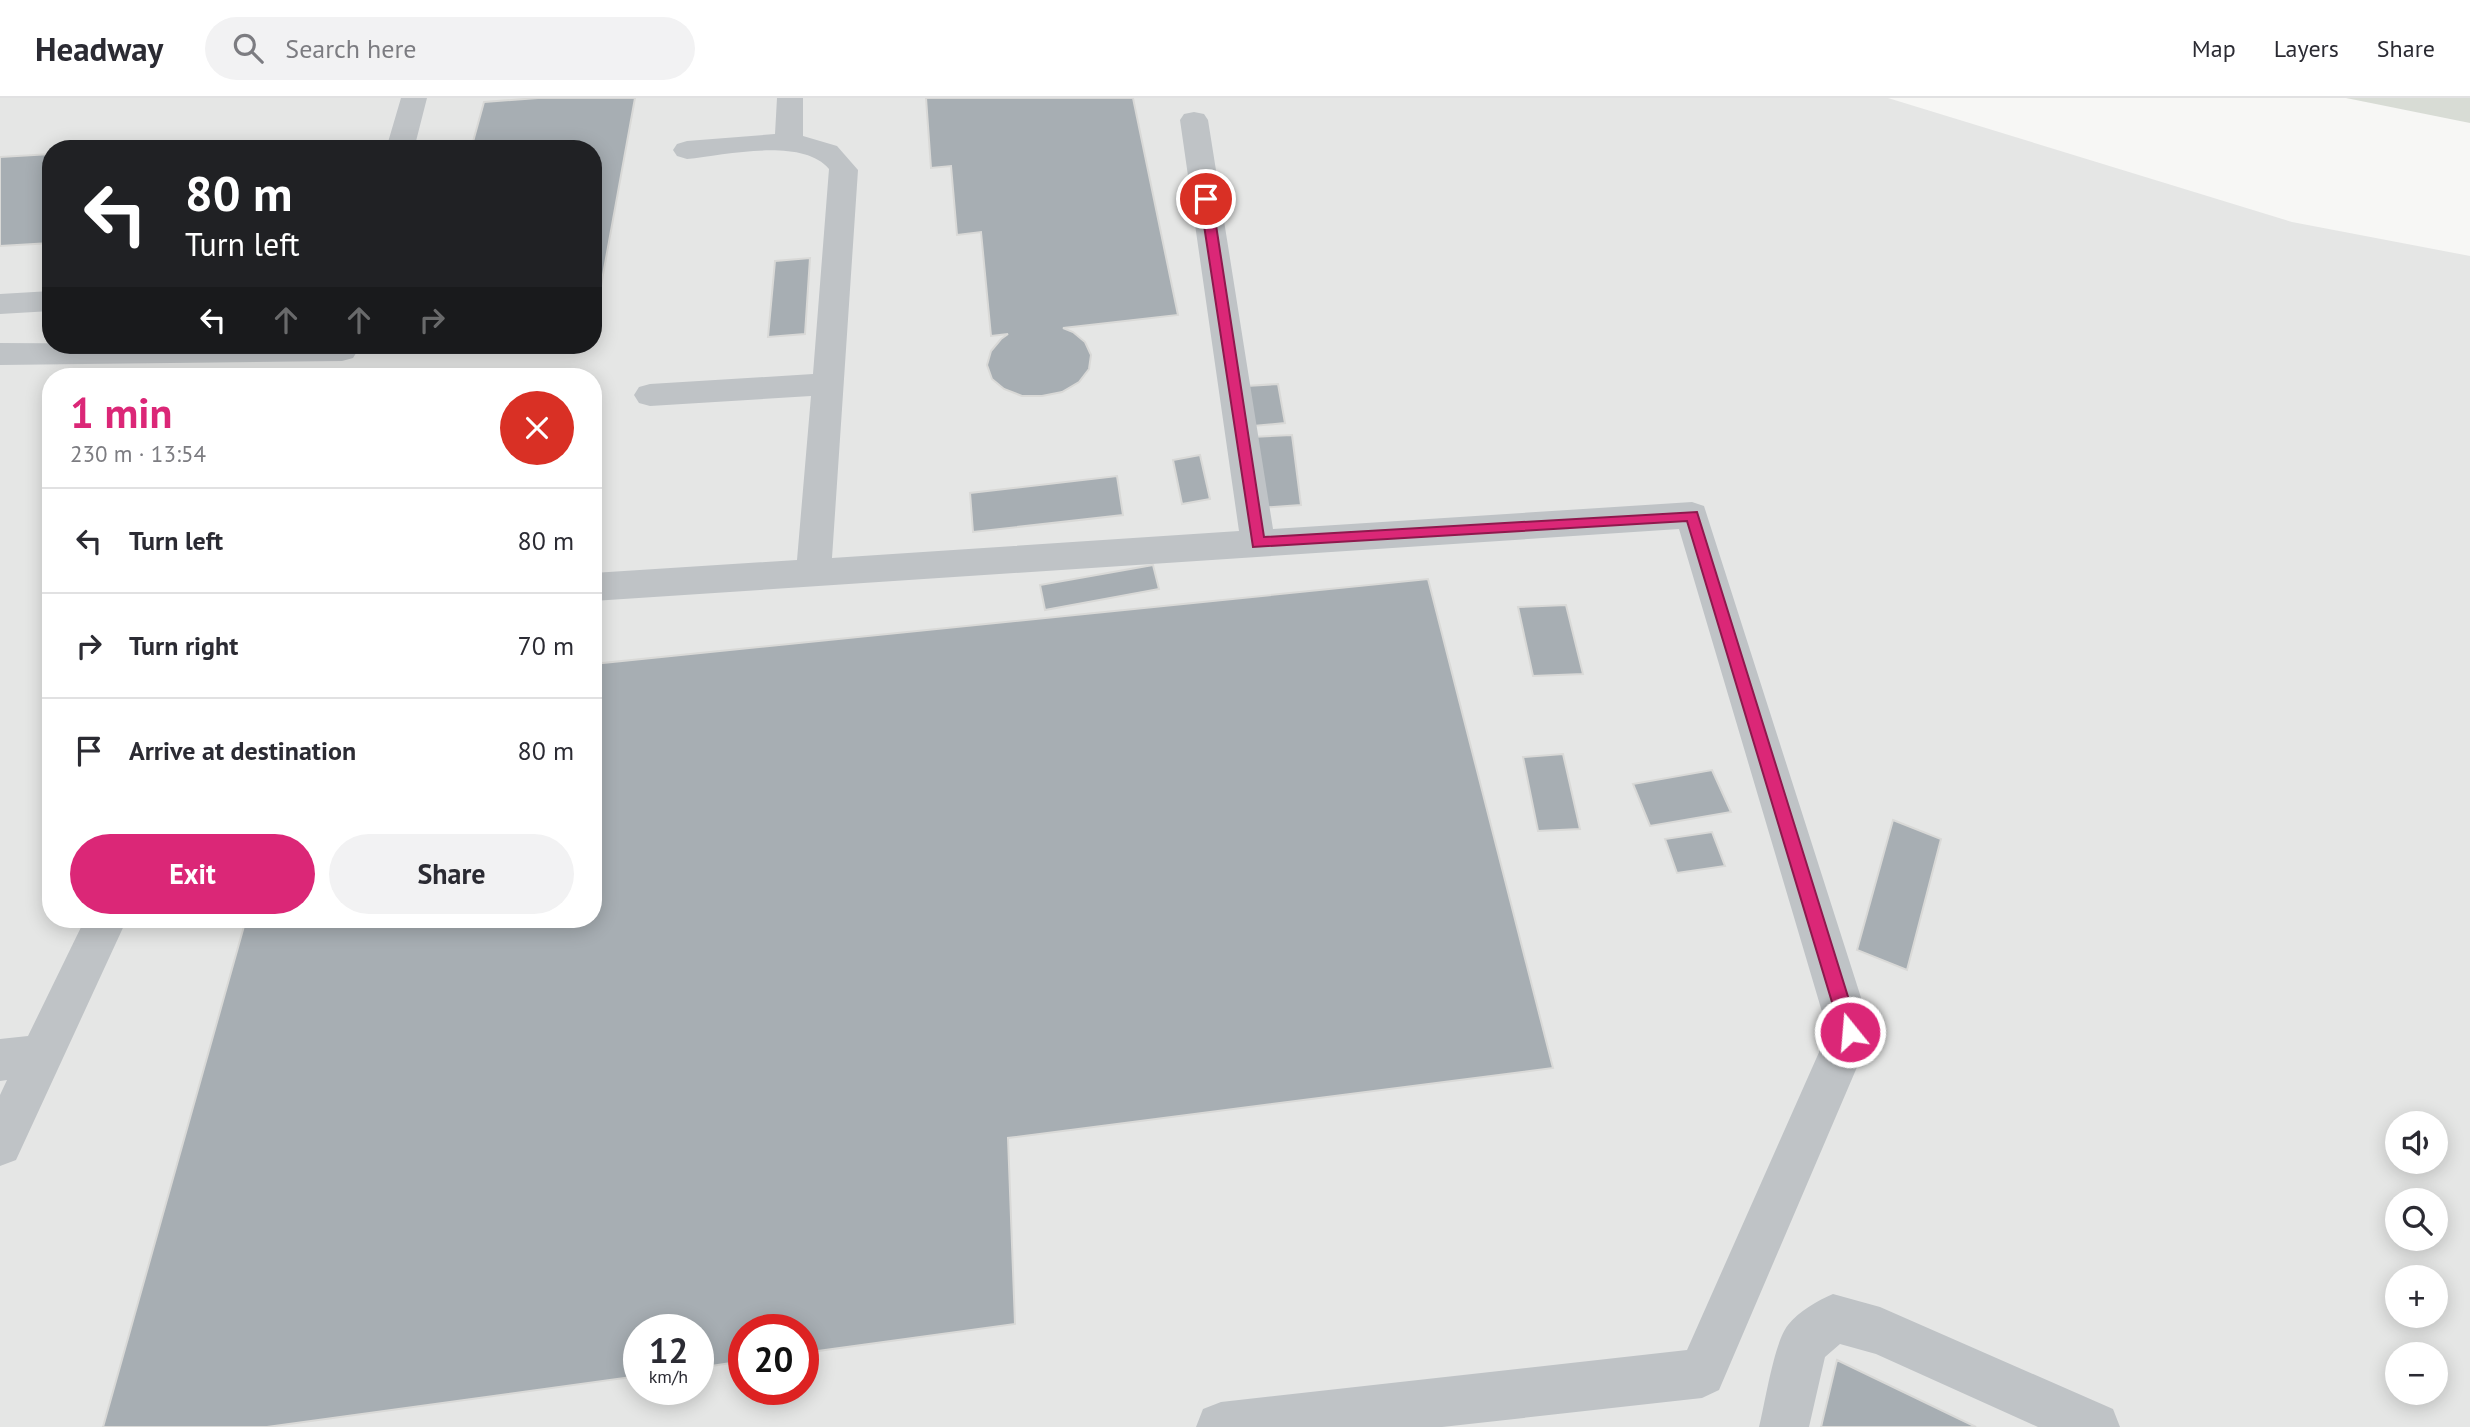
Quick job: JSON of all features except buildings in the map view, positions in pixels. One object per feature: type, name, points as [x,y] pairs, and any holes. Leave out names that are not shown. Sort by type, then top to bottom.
[{"type":"street","points":[[402,140],[414,98]]},
{"type":"street","points":[[789,143],[790,98]]},
{"type":"street","points":[[1194,120],[1258,543]]},
{"type":"street","points":[[687,150],[789,143],[820,148],[835,157],[844,170],[814,571]]},
{"type":"street","points":[[0,304],[42,302]]},
{"type":"street","points":[[0,354],[42,353]]},
{"type":"street","points":[[301,354],[340,357]]},
{"type":"street","points":[[650,395],[830,384]]},
{"type":"street","points":[[602,586],[1692,515],[1850,1032],[1702,1374],[1221,1427]]},
{"type":"street","points":[[0,1144],[103,928]]},
{"type":"street","points":[[0,1060],[42,1056]]},
{"type":"street","points":[[1784,1427],[1804,1343],[1833,1318],[1880,1331],[2095,1427]]},
{"type":"shaded area","points":[[0,98],[1888,98],[2292,222],[2470,256],[2470,1427],[0,1427]]},
{"type":"shaded area","points":[[2346,98],[2470,98],[2470,123]]},
{"type":"route","points":[[1206,199],[1258,543],[1692,515],[1850,1032]]}]
